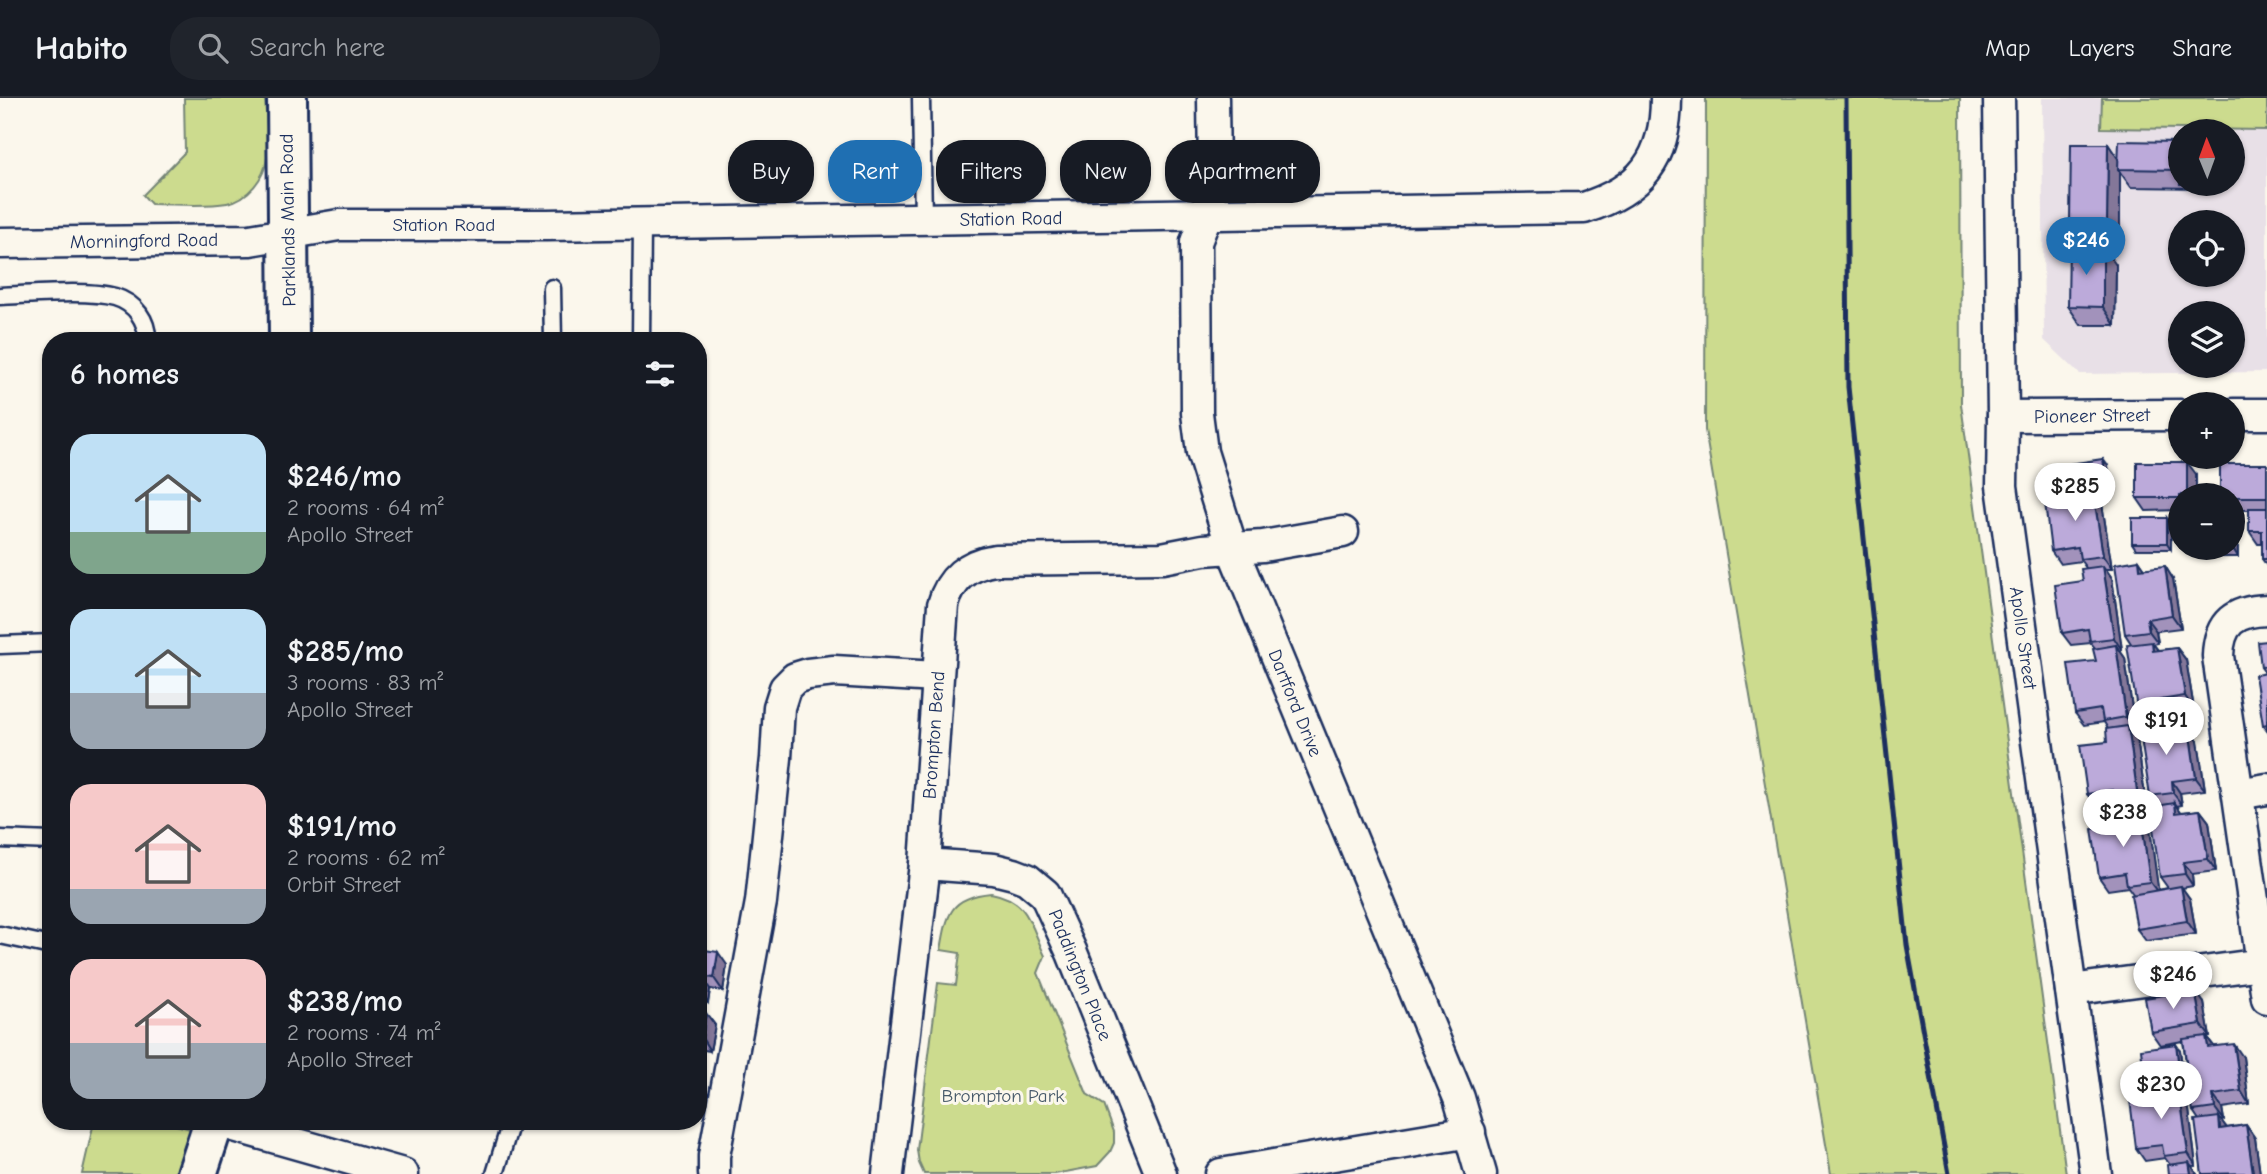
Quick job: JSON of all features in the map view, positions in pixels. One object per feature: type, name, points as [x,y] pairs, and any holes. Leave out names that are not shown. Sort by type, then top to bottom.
[{"type":"street","name":"Parklands Main Road","points":[[287,98],[289,332]]},
{"type":"street","name":"Dartford Drive","points":[[1213,98],[1214,172],[1206,216],[1196,243],[1197,413],[1202,452],[1232,548],[1459,1098],[1481,1174]]},
{"type":"street","name":"Station Road","points":[[288,233],[339,225],[642,224],[1584,208],[1609,201],[1626,191],[1644,173],[1656,154],[1663,134],[1666,98]]},
{"type":"street","name":"Apollo Street","points":[[1999,98],[2002,486],[2096,1174]]},
{"type":"street","name":"Morningford Road","points":[[0,243],[250,240],[288,233]]},
{"type":"street","points":[[2245,414],[2267,414]]},
{"type":"street","name":"Pioneer Street","points":[[2003,416],[2168,415]]},
{"type":"street","name":"Brompton Bend","points":[[888,1174],[925,864],[943,605],[946,594],[960,574],[971,567],[995,560],[1162,558],[1203,550],[1263,546],[1343,532]]},
{"type":"street","points":[[2267,610],[2251,610],[2228,623],[2221,633],[2218,656],[2267,998]]},
{"type":"street","points":[[714,1174],[714,1156],[761,902],[779,706],[785,688],[795,678],[834,671],[937,677]]},
{"type":"street","points":[[2238,794],[2267,789]]},
{"type":"street","name":"Paddington Place","points":[[925,864],[994,869],[1014,874],[1027,879],[1045,894],[1072,953],[1161,1174]]},
{"type":"street","points":[[2071,990],[2262,964]]},
{"type":"street","points":[[197,1174],[211,1130]]},
{"type":"street","points":[[247,1130],[403,1174]]},
{"type":"street","points":[[1221,1174],[1470,1132]]},
{"type":"lane","points":[[921,98],[923,220]]},
{"type":"lane","points":[[641,332],[642,224]]},
{"type":"lane","points":[[552,288],[553,332]]},
{"type":"lane","points":[[0,296],[88,294],[116,297],[136,309],[148,332]]},
{"type":"lane","points":[[0,645],[42,643]]},
{"type":"lane","points":[[0,839],[42,841]]},
{"type":"lane","points":[[0,935],[42,944]]},
{"type":"lane","points":[[495,1174],[509,1130]]},
{"type":"shaded area","points":[[2042,98],[2267,98],[2267,372],[2245,372],[2245,301],[2168,301],[2168,373],[2080,374],[2044,340]]},
{"type":"green space","points":[[184,98],[265,98],[268,142],[266,165],[254,186],[235,201],[209,205],[151,204],[143,195],[185,152]]},
{"type":"green space","points":[[1706,98],[1960,98],[1961,404],[2066,1174],[1831,1174],[1705,430]]},
{"type":"green space","points":[[2102,98],[2267,98],[2267,130],[2245,130],[2245,119],[2168,119],[2168,129],[2101,128]]},
{"type":"green space","name":"Brompton Park","points":[[991,893],[1013,901],[1027,915],[1045,956],[1038,973],[1087,1094],[1104,1105],[1114,1132],[1114,1143],[1110,1152],[1097,1166],[1055,1174],[924,1174],[919,1163],[917,1150],[938,983],[956,985],[960,953],[941,950],[946,926],[959,903],[977,895]]},
{"type":"green space","points":[[92,1130],[191,1130],[177,1174],[82,1174]]},
{"type":"building","points":[[2119,141],[2168,142],[2168,170],[2118,169]]},
{"type":"building","points":[[2071,144],[2108,144],[2107,222],[2070,222]]},
{"type":"building","points":[[2069,246],[2103,247],[2103,307],[2068,306]]},
{"type":"building","points":[[2103,459],[2107,484],[2072,487],[2069,464]]},
{"type":"building","points":[[2137,462],[2168,462],[2168,469],[2187,469],[2187,483],[2168,483],[2168,498],[2137,498]]},
{"type":"building","points":[[2245,464],[2267,464],[2267,497],[2245,497],[2245,483],[2220,483],[2220,469],[2245,469]]},
{"type":"building","points":[[2092,484],[2103,556],[2080,559],[2078,547],[2051,551],[2045,503],[2072,500],[2070,487]]},
{"type":"building","points":[[2249,508],[2267,508],[2267,559],[2262,559],[2262,531],[2249,531]]},
{"type":"building","points":[[2132,518],[2167,518],[2167,543],[2132,543]]},
{"type":"building","points":[[2139,560],[2140,569],[2165,566],[2172,615],[2147,619],[2149,631],[2125,634],[2115,564]]},
{"type":"building","points":[[2103,566],[2114,638],[2090,641],[2088,629],[2062,633],[2055,585],[2083,581],[2081,569]]},
{"type":"building","points":[[2267,641],[2267,666],[2261,667],[2258,642]]},
{"type":"building","points":[[2152,642],[2153,651],[2177,648],[2185,696],[2160,700],[2162,712],[2138,715],[2127,645]]},
{"type":"building","points":[[2116,645],[2126,717],[2103,721],[2101,709],[2075,713],[2068,664],[2096,661],[2093,649]]},
{"type":"building","points":[[2267,673],[2267,724],[2263,725],[2255,675]]},
{"type":"building","points":[[2163,722],[2165,732],[2189,728],[2196,778],[2172,781],[2173,793],[2150,796],[2139,726]]},
{"type":"building","points":[[2128,726],[2138,798],[2115,802],[2113,790],[2087,794],[2080,745],[2107,742],[2106,729]]},
{"type":"building","points":[[2175,803],[2176,813],[2200,810],[2208,859],[2183,862],[2185,874],[2160,877],[2150,807]]},
{"type":"building","points":[[2140,810],[2150,882],[2127,885],[2125,873],[2099,877],[2092,829],[2119,825],[2118,813]]},
{"type":"building","points":[[2181,886],[2187,921],[2137,929],[2131,895]]},
{"type":"building","points":[[707,950],[718,952],[714,978],[707,977]]},
{"type":"building","points":[[2195,990],[2201,1024],[2151,1032],[2145,998]]},
{"type":"building","points":[[2206,1036],[2208,1047],[2234,1044],[2241,1091],[2213,1095],[2215,1108],[2193,1111],[2183,1039]]},
{"type":"building","points":[[2176,1044],[2179,1069],[2144,1073],[2141,1049]]},
{"type":"building","points":[[2178,1081],[2188,1153],[2164,1156],[2162,1145],[2136,1148],[2130,1100],[2157,1097],[2156,1084]]},
{"type":"building","points":[[2219,1117],[2220,1129],[2246,1125],[2253,1173],[2202,1174],[2195,1120]]},
{"type":"building","points":[[2189,1162],[2191,1174],[2168,1174],[2167,1165]]},
{"type":"railway","points":[[1846,98],[1848,387],[1907,945],[1949,1174]]}]
